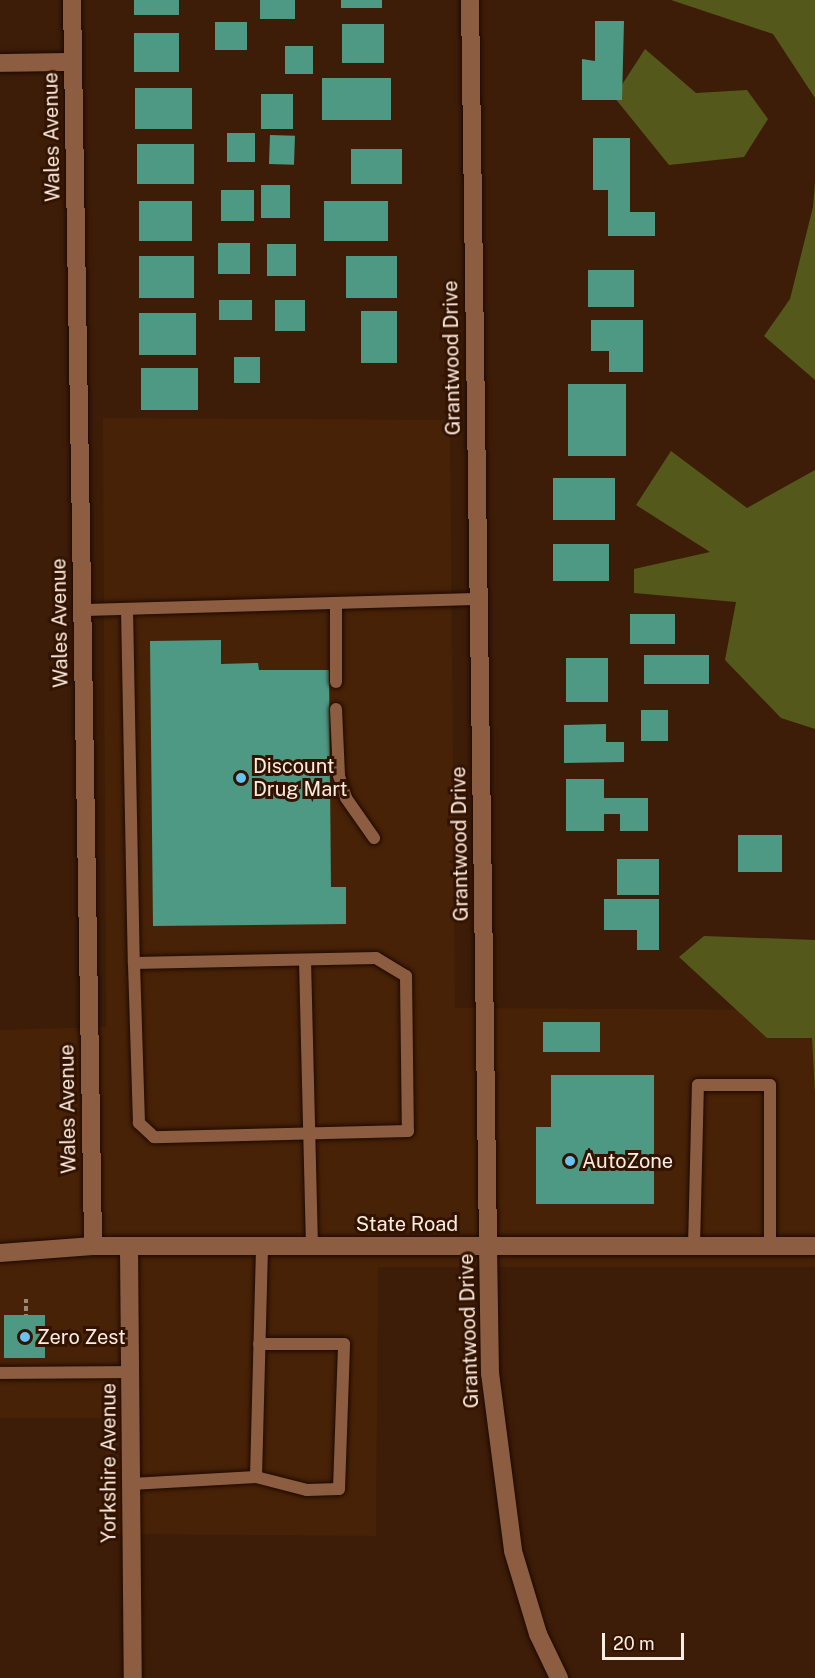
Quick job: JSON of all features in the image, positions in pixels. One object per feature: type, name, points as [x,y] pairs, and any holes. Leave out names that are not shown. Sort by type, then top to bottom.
[{"type":"street","name":"Wales Avenue","points":[[72,0],[93,1246]]},
{"type":"street","name":"Grantwood Drive","points":[[470,0],[490,1373],[513,1551],[538,1634],[559,1678]]},
{"type":"street","points":[[0,63],[73,62]]},
{"type":"street","name":"State Road","points":[[0,1253],[93,1246],[129,1248],[815,1246]]},
{"type":"street","name":"Yorkshire Avenue","points":[[129,1248],[132,1678]]},
{"type":"lane","points":[[82,610],[478,599]]},
{"type":"lane","points":[[336,604],[336,681]]},
{"type":"lane","points":[[127,609],[134,963],[138,1123],[154,1137],[408,1131],[406,976],[376,958],[134,963]]},
{"type":"lane","points":[[336,709],[339,776],[346,798],[374,838]]},
{"type":"lane","points":[[306,960],[312,1247]]},
{"type":"lane","points":[[694,1246],[698,1085],[770,1085],[770,1246]]},
{"type":"lane","points":[[256,1477],[262,1247]]},
{"type":"lane","points":[[131,1484],[256,1477],[307,1490],[339,1489],[344,1344],[259,1344]]},
{"type":"lane","points":[[0,1373],[130,1372]]},
{"type":"path","points":[[26,1299],[26,1315]]},
{"type":"shaded area","points":[[103,418],[450,420],[455,1008],[815,1010],[815,1267],[378,1267],[376,1536],[104,1534],[107,1418],[0,1418],[0,1030],[106,1027]]},
{"type":"green space","points":[[671,0],[815,0],[815,98],[773,34]]},
{"type":"green space","points":[[645,49],[696,93],[747,90],[768,119],[744,157],[669,165],[614,97]]},
{"type":"green space","points":[[815,182],[815,380],[764,336],[790,299],[813,207]]},
{"type":"green space","points":[[671,451],[747,508],[815,470],[815,729],[781,718],[725,660],[736,602],[634,593],[634,569],[710,552],[636,505]]},
{"type":"green space","points":[[704,936],[815,940],[815,1093],[812,1038],[767,1038],[679,957]]},
{"type":"building","points":[[134,0],[179,0],[179,15],[134,15]]},
{"type":"building","points":[[260,0],[295,0],[295,19],[260,19]]},
{"type":"building","points":[[341,0],[382,0],[382,8],[341,8]]},
{"type":"building","points":[[595,21],[624,21],[622,100],[582,100],[582,59],[595,61]]},
{"type":"building","points":[[215,22],[247,22],[247,50],[215,50]]},
{"type":"building","points":[[342,24],[384,24],[384,63],[342,63]]},
{"type":"building","points":[[134,33],[179,33],[179,72],[134,72]]},
{"type":"building","points":[[285,46],[313,46],[313,74],[285,74]]},
{"type":"building","points":[[322,78],[391,78],[391,120],[322,120]]},
{"type":"building","points":[[135,88],[192,88],[192,129],[135,129]]},
{"type":"building","points":[[261,94],[293,94],[293,129],[261,129]]},
{"type":"building","points":[[227,133],[255,133],[255,162],[227,162]]},
{"type":"building","points":[[270,135],[295,136],[294,165],[269,164]]},
{"type":"building","points":[[593,138],[630,138],[630,212],[655,212],[655,236],[608,236],[608,190],[593,190]]},
{"type":"building","points":[[137,144],[194,144],[194,184],[137,184]]},
{"type":"building","points":[[351,149],[402,149],[402,184],[351,184]]},
{"type":"building","points":[[261,185],[290,185],[290,218],[261,218]]},
{"type":"building","points":[[221,190],[254,190],[254,221],[221,221]]},
{"type":"building","points":[[139,201],[192,201],[192,241],[139,241]]},
{"type":"building","points":[[324,201],[388,201],[388,241],[324,241]]},
{"type":"building","points":[[218,243],[250,243],[250,274],[218,274]]},
{"type":"building","points":[[267,244],[296,244],[296,276],[267,276]]},
{"type":"building","points":[[139,256],[194,256],[194,298],[139,298]]},
{"type":"building","points":[[346,256],[397,256],[397,298],[346,298]]},
{"type":"building","points":[[588,270],[634,270],[634,307],[588,307]]},
{"type":"building","points":[[219,300],[252,300],[252,320],[219,320]]},
{"type":"building","points":[[275,300],[305,300],[305,331],[275,331]]},
{"type":"building","points":[[361,311],[397,311],[397,363],[361,363]]},
{"type":"building","points":[[139,313],[196,313],[196,355],[139,355]]},
{"type":"building","points":[[591,320],[643,320],[643,372],[609,372],[609,351],[591,351]]},
{"type":"building","points":[[234,357],[260,357],[260,383],[234,383]]},
{"type":"building","points":[[141,368],[198,368],[198,410],[141,410]]},
{"type":"building","points":[[568,384],[626,384],[626,456],[568,456]]},
{"type":"building","points":[[553,478],[615,478],[615,520],[553,520]]},
{"type":"building","points":[[553,544],[609,544],[609,581],[553,581]]},
{"type":"building","points":[[630,614],[675,614],[675,644],[630,644]]},
{"type":"building","name":"Discount Drug Mart","points":[[221,640],[221,664],[258,663],[259,670],[329,670],[331,887],[346,887],[346,924],[153,926],[150,641]]},
{"type":"building","points":[[644,655],[709,655],[709,684],[644,684]]},
{"type":"building","points":[[566,658],[608,658],[608,702],[566,702]]},
{"type":"building","points":[[641,710],[668,710],[668,741],[641,741]]},
{"type":"building","points":[[606,724],[606,742],[624,742],[624,762],[564,763],[564,725]]},
{"type":"building","points":[[566,779],[604,779],[604,798],[648,798],[648,831],[620,831],[620,814],[604,814],[604,831],[566,831]]},
{"type":"building","points":[[738,835],[782,835],[782,872],[738,872]]},
{"type":"building","points":[[617,859],[659,859],[659,895],[617,895]]},
{"type":"building","points":[[604,899],[659,899],[659,950],[637,950],[637,930],[604,930]]},
{"type":"building","points":[[543,1022],[600,1022],[600,1052],[543,1052]]},
{"type":"building","points":[[551,1075],[654,1075],[654,1204],[536,1204],[536,1127],[551,1127]]},
{"type":"building","name":"Zero Zest","points":[[4,1315],[45,1315],[45,1358],[4,1358]]},
{"type":"place","name":"Discount Drug Mart","points":[[241,778]]},
{"type":"place","name":"AutoZone","points":[[570,1161]]},
{"type":"place","name":"Zero Zest","points":[[25,1337]]}]
